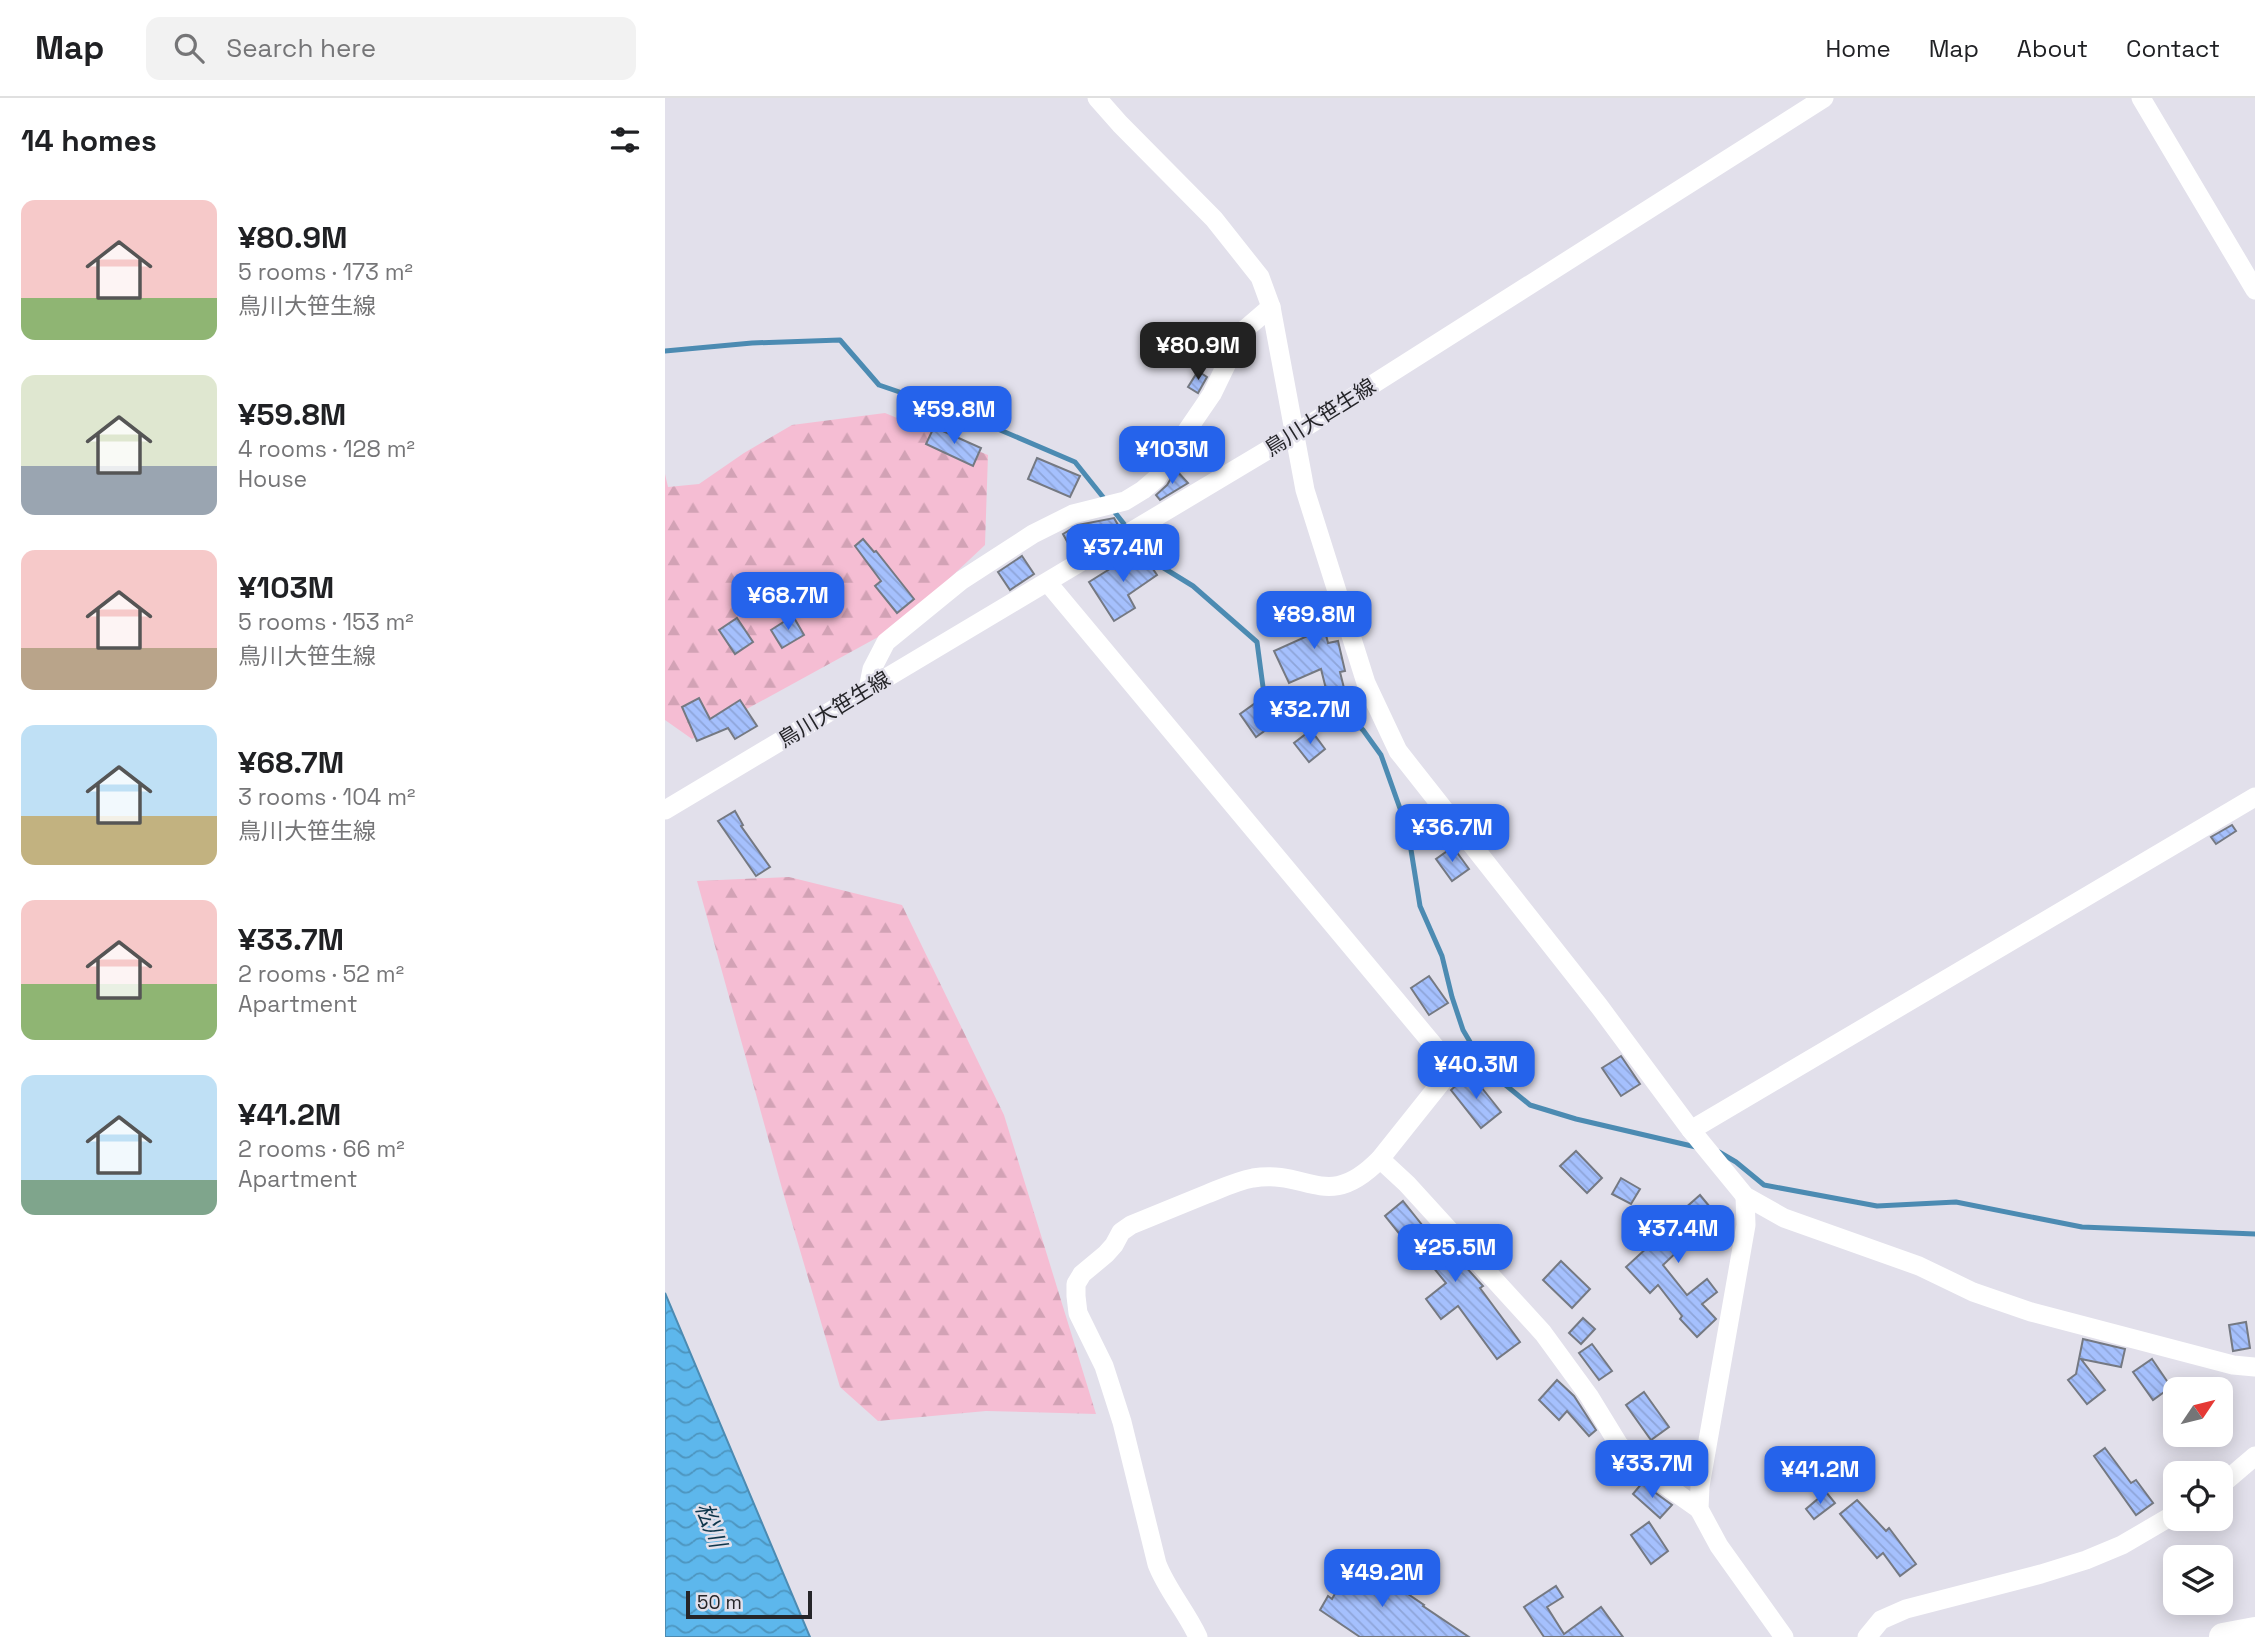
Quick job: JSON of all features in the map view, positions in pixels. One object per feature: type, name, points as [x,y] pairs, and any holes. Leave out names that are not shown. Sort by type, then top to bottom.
[{"type":"highway","points":[[2223,1637],[2255,1631]]},
{"type":"street","points":[[1097,98],[1214,219],[1260,277],[1271,307],[1305,490],[1366,682],[1398,751],[1745,1196],[1784,1218],[1919,1266],[1973,1292],[2031,1312],[2209,1359],[2255,1367]]},
{"type":"street","points":[[2141,98],[2255,290]]},
{"type":"street","name":"鳥川大笹生線","points":[[665,810],[1293,435],[1816,100]]},
{"type":"street","points":[[868,689],[872,669],[886,642],[962,580],[1033,534],[1073,514],[1125,501],[1157,478],[1212,394],[1242,332],[1271,307]]},
{"type":"street","points":[[1048,583],[1451,1066],[1447,1075],[1380,1158],[1360,1175],[1335,1187],[1270,1177],[1252,1178],[1131,1225],[1121,1232],[1114,1245],[1082,1274],[1076,1284],[1079,1313],[1104,1366],[1122,1422],[1157,1564],[1164,1581],[1189,1618],[1198,1637]]},
{"type":"street","points":[[1694,1134],[2255,797]]},
{"type":"street","points":[[1380,1158],[1543,1333],[1589,1395],[1619,1445],[1651,1475],[1699,1509],[1719,1546],[1784,1637]]},
{"type":"street","points":[[1699,1509],[1700,1486],[1746,1225],[1745,1196]]},
{"type":"street","points":[[2233,1475],[2255,1457]]},
{"type":"street","points":[[1867,1637],[1881,1620],[1906,1609],[2086,1560],[2122,1545],[2163,1521]]},
{"type":"green space","points":[[885,413],[988,455],[985,545],[900,625],[692,739],[665,720],[665,474],[668,487],[699,484],[792,425]]},
{"type":"green space","points":[[789,877],[902,905],[1004,1115],[1096,1414],[986,1411],[878,1421],[840,1387],[697,881]]},
{"type":"water","name":"松川","points":[[665,1293],[810,1637],[665,1637]]},
{"type":"building","points":[[1198,371],[1207,377],[1198,393],[1188,387]]},
{"type":"building","points":[[934,427],[981,448],[973,466],[926,444]]},
{"type":"building","points":[[1037,458],[1080,476],[1070,497],[1028,479]]},
{"type":"building","points":[[1176,470],[1188,483],[1160,500],[1156,495],[1167,485]]},
{"type":"building","points":[[1114,518],[1118,525],[1073,552],[1063,534],[1078,525]]},
{"type":"building","points":[[863,539],[876,551],[914,599],[897,613],[875,586],[881,581],[855,546]]},
{"type":"building","points":[[1140,550],[1157,575],[1128,595],[1135,608],[1114,621],[1089,582]]},
{"type":"building","points":[[1022,556],[1034,574],[1010,590],[998,572]]},
{"type":"building","points":[[1325,593],[1331,612],[1321,615],[1328,643],[1338,641],[1345,671],[1340,672],[1345,692],[1328,697],[1321,669],[1289,683],[1274,651],[1312,634],[1303,598]]},
{"type":"building","points":[[793,616],[804,635],[782,648],[771,630]]},
{"type":"building","points":[[737,618],[753,642],[735,654],[719,630]]},
{"type":"building","points":[[699,698],[710,719],[740,700],[757,726],[735,739],[728,728],[697,741],[682,707]]},
{"type":"building","points":[[1254,704],[1270,727],[1256,737],[1240,714]]},
{"type":"building","points":[[1311,730],[1325,749],[1309,762],[1294,743]]},
{"type":"building","points":[[735,811],[743,825],[741,826],[770,867],[756,876],[718,821]]},
{"type":"building","points":[[2232,825],[2236,831],[2216,844],[2211,837]]},
{"type":"building","points":[[1453,847],[1469,869],[1452,881],[1436,859]]},
{"type":"building","points":[[1429,976],[1448,1003],[1429,1015],[1411,988]]},
{"type":"building","points":[[1621,1056],[1640,1084],[1621,1096],[1602,1068]]},
{"type":"building","points":[[1470,1073],[1501,1112],[1481,1128],[1451,1090]]},
{"type":"building","points":[[1576,1151],[1602,1178],[1587,1193],[1560,1166]]},
{"type":"building","points":[[1621,1178],[1640,1189],[1631,1204],[1612,1194]]},
{"type":"building","points":[[1700,1195],[1719,1218],[1663,1265],[1687,1295],[1707,1279],[1717,1292],[1702,1304],[1716,1319],[1697,1337],[1680,1319],[1682,1316],[1658,1285],[1650,1293],[1626,1267],[1650,1245],[1666,1225]]},
{"type":"building","points":[[1403,1201],[1431,1236],[1435,1233],[1483,1286],[1480,1288],[1520,1342],[1497,1359],[1458,1306],[1441,1319],[1426,1299],[1446,1283],[1406,1234],[1402,1237],[1385,1216]]},
{"type":"building","points":[[1561,1261],[1590,1289],[1572,1308],[1543,1280]]},
{"type":"building","points":[[1583,1318],[1595,1329],[1581,1344],[1569,1333]]},
{"type":"building","points":[[2246,1322],[2250,1348],[2233,1351],[2229,1325]]},
{"type":"building","points":[[2083,1339],[2125,1349],[2121,1367],[2081,1359],[2105,1390],[2087,1404],[2068,1380],[2076,1374]]},
{"type":"building","points":[[1592,1344],[1612,1371],[1599,1380],[1579,1353]]},
{"type":"building","points":[[2152,1359],[2164,1377],[2163,1393],[2153,1400],[2133,1372]]},
{"type":"building","points":[[1557,1380],[1574,1396],[1596,1430],[1589,1436],[1567,1411],[1559,1420],[1539,1400]]},
{"type":"building","points":[[1644,1392],[1669,1427],[1651,1440],[1626,1405]]},
{"type":"building","points":[[2105,1448],[2131,1483],[2136,1480],[2153,1503],[2136,1515],[2094,1456]]},
{"type":"building","points":[[1642,1483],[1672,1505],[1660,1518],[1633,1494]]},
{"type":"building","points":[[1826,1492],[1835,1503],[1814,1519],[1806,1509]]},
{"type":"building","points":[[1857,1500],[1886,1531],[1889,1528],[1916,1564],[1900,1576],[1883,1553],[1877,1558],[1840,1514]]},
{"type":"building","points":[[1649,1522],[1668,1551],[1651,1564],[1631,1535]]},
{"type":"building","points":[[1355,1558],[1469,1637],[1360,1637],[1320,1610],[1328,1596],[1332,1599]]},
{"type":"building","points":[[1556,1586],[1563,1597],[1547,1607],[1564,1634],[1601,1607],[1623,1637],[1544,1637],[1524,1607]]},
{"type":"waterway","points":[[665,351],[752,343],[840,340],[879,385],[958,412],[1075,462],[1107,502]]},
{"type":"waterway","points":[[1113,510],[1154,562],[1193,586],[1257,642],[1263,687],[1275,706],[1290,716],[1349,718],[1363,730],[1381,755],[1408,831],[1420,906],[1442,956],[1463,1030],[1486,1069],[1530,1105],[1576,1119],[1696,1147]]},
{"type":"waterway","points":[[1719,1152],[1764,1185],[1877,1206],[1956,1202],[2082,1227],[2255,1234]]}]
